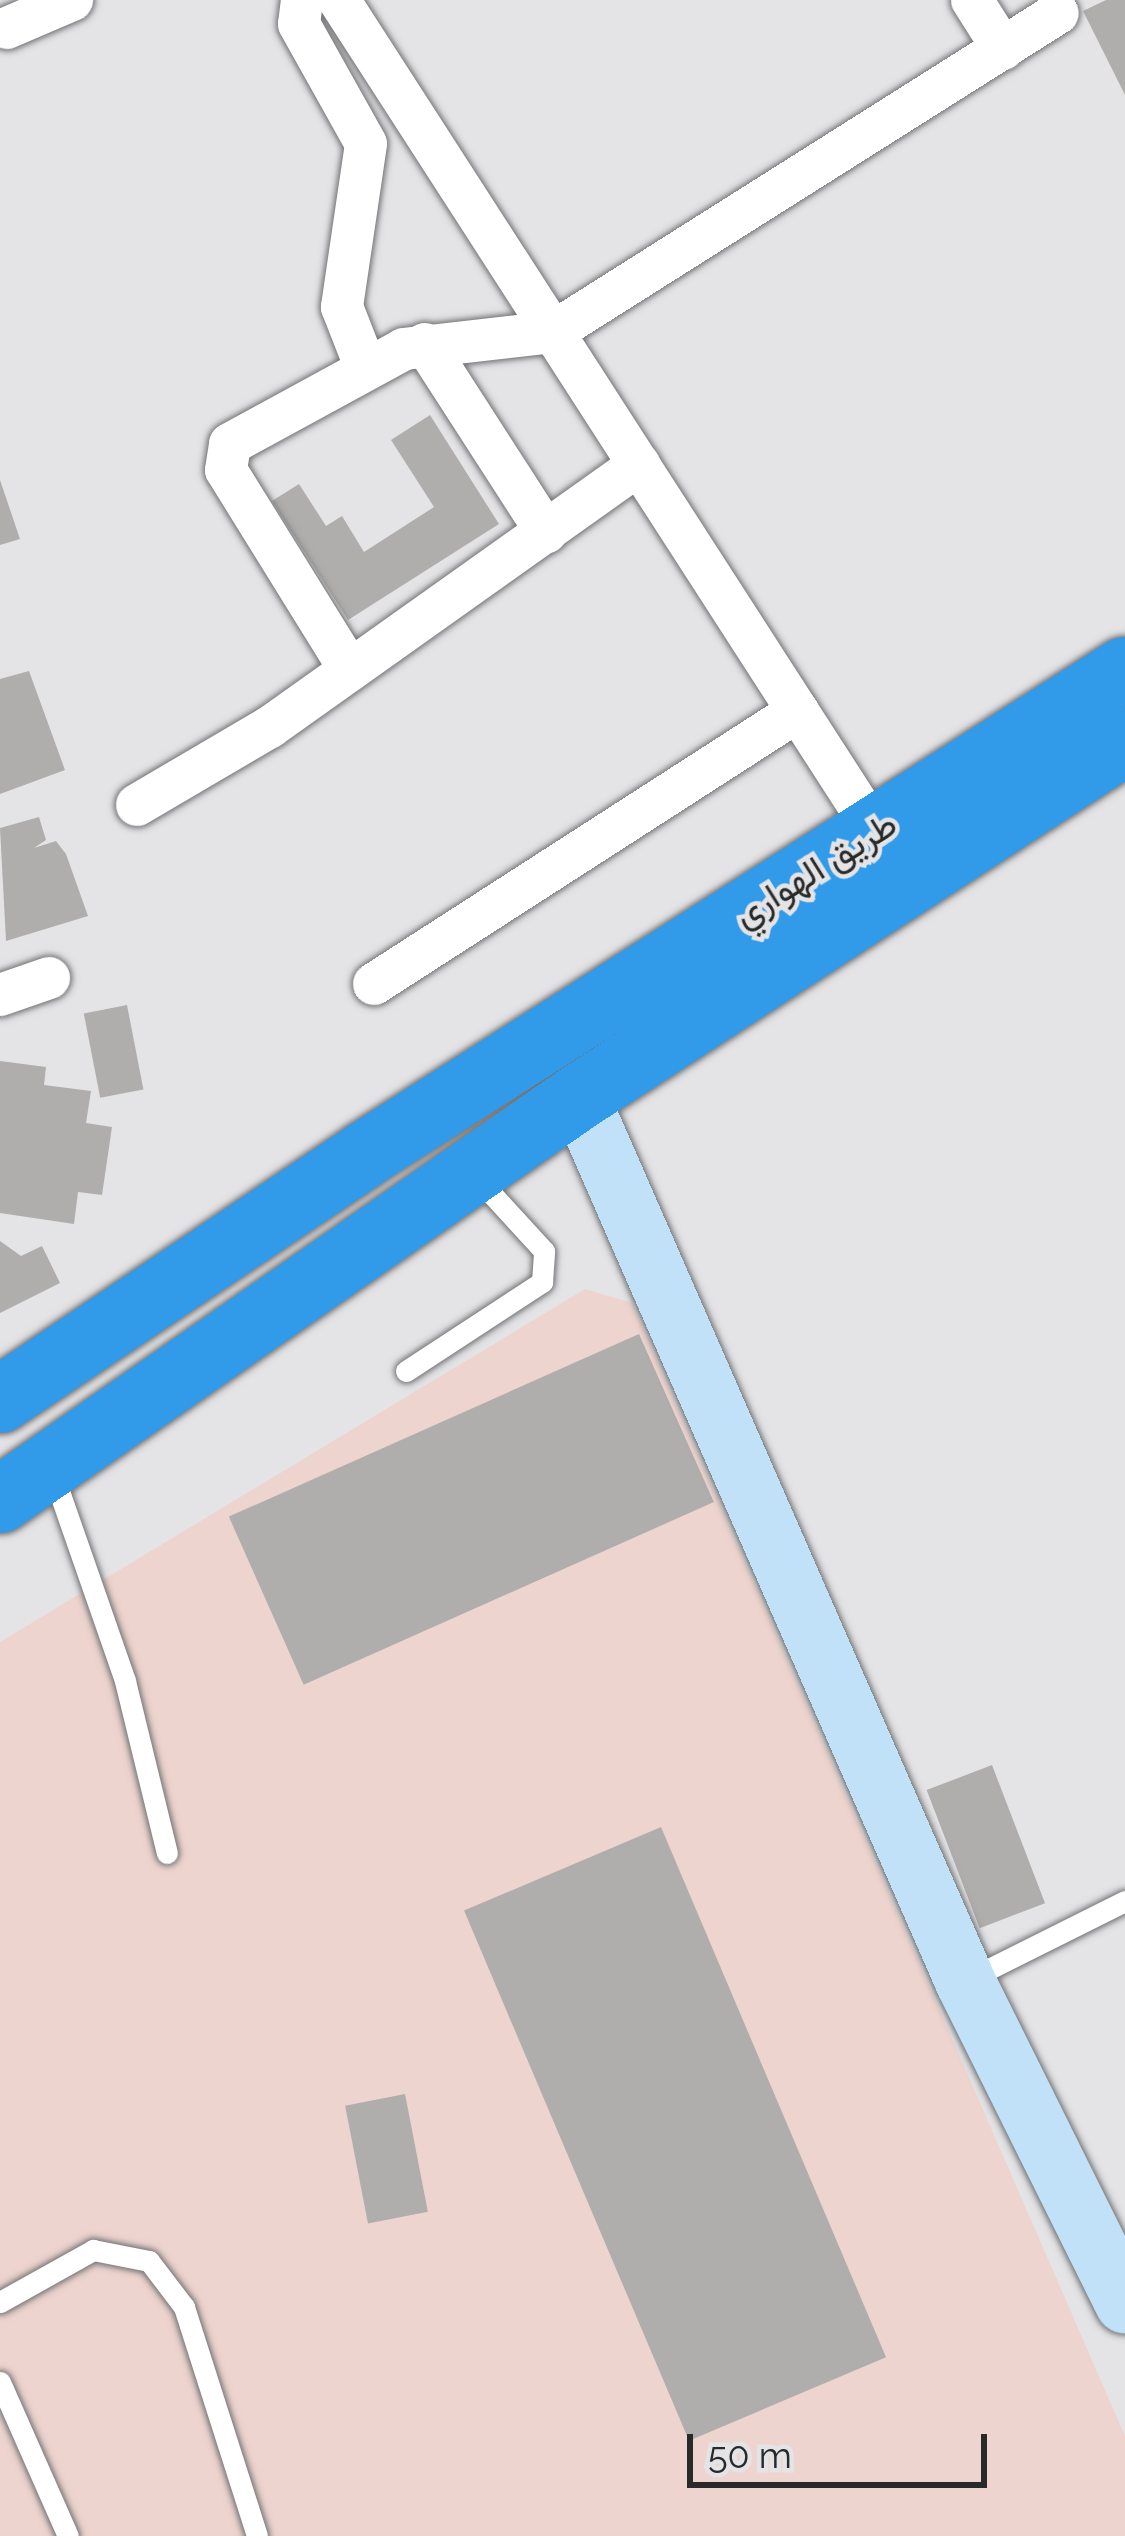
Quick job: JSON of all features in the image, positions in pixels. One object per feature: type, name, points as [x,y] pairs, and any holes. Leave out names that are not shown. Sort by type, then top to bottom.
[{"type":"highway","name":"طريق الهواري","points":[[0,1400],[1125,670]]},
{"type":"highway","name":"طريق الهواري","points":[[25,1483],[579,1096],[1125,742]]},
{"type":"street","points":[[7,28],[72,0]]},
{"type":"street","points":[[302,0],[299,24],[366,144],[342,295],[365,366]]},
{"type":"street","points":[[339,0],[875,831]]},
{"type":"street","points":[[971,0],[1004,49]]},
{"type":"street","points":[[350,670],[225,461],[238,437],[365,366],[425,344],[553,332],[1058,14]]},
{"type":"street","points":[[425,344],[546,532]]},
{"type":"street","points":[[137,805],[350,670],[639,465]]},
{"type":"street","points":[[374,984],[798,711]]},
{"type":"street","points":[[0,995],[49,978]]},
{"type":"street","points":[[579,1096],[965,1981],[1125,2303]]},
{"type":"lane","points":[[406,1371],[542,1282],[544,1251],[471,1172]]},
{"type":"lane","points":[[25,1483],[125,1681],[167,1852]]},
{"type":"lane","points":[[965,1981],[1125,1901]]},
{"type":"lane","points":[[0,2302],[93,2250],[149,2261],[184,2307],[257,2536]]},
{"type":"lane","points":[[0,2383],[68,2536]]},
{"type":"shaded area","points":[[585,1289],[632,1303],[1125,2436],[1125,2536],[0,2536],[0,1642]]},
{"type":"building","points":[[1106,0],[1125,0],[1125,95],[1083,11]]},
{"type":"building","points":[[430,415],[499,524],[348,620],[272,501],[299,484],[326,526],[342,516],[364,552],[434,507],[391,440]]},
{"type":"building","points":[[0,480],[20,539],[0,545]]},
{"type":"building","points":[[29,671],[65,770],[0,794],[0,679]]},
{"type":"building","points":[[39,817],[46,840],[34,848],[56,841],[66,854],[88,916],[6,941],[0,828]]},
{"type":"building","points":[[127,1005],[143,1089],[100,1098],[84,1013]]},
{"type":"building","points":[[0,1061],[46,1067],[44,1085],[91,1091],[86,1123],[112,1127],[102,1195],[78,1192],[74,1224],[0,1213]]},
{"type":"building","points":[[0,1241],[21,1256],[42,1246],[60,1283],[0,1313]]},
{"type":"building","points":[[639,1334],[714,1502],[304,1685],[229,1517]]},
{"type":"building","points":[[992,1765],[1045,1903],[980,1928],[927,1790]]},
{"type":"building","points":[[661,1827],[886,2357],[689,2441],[464,1911]]},
{"type":"building","points":[[405,2094],[428,2212],[368,2223],[345,2106]]}]
